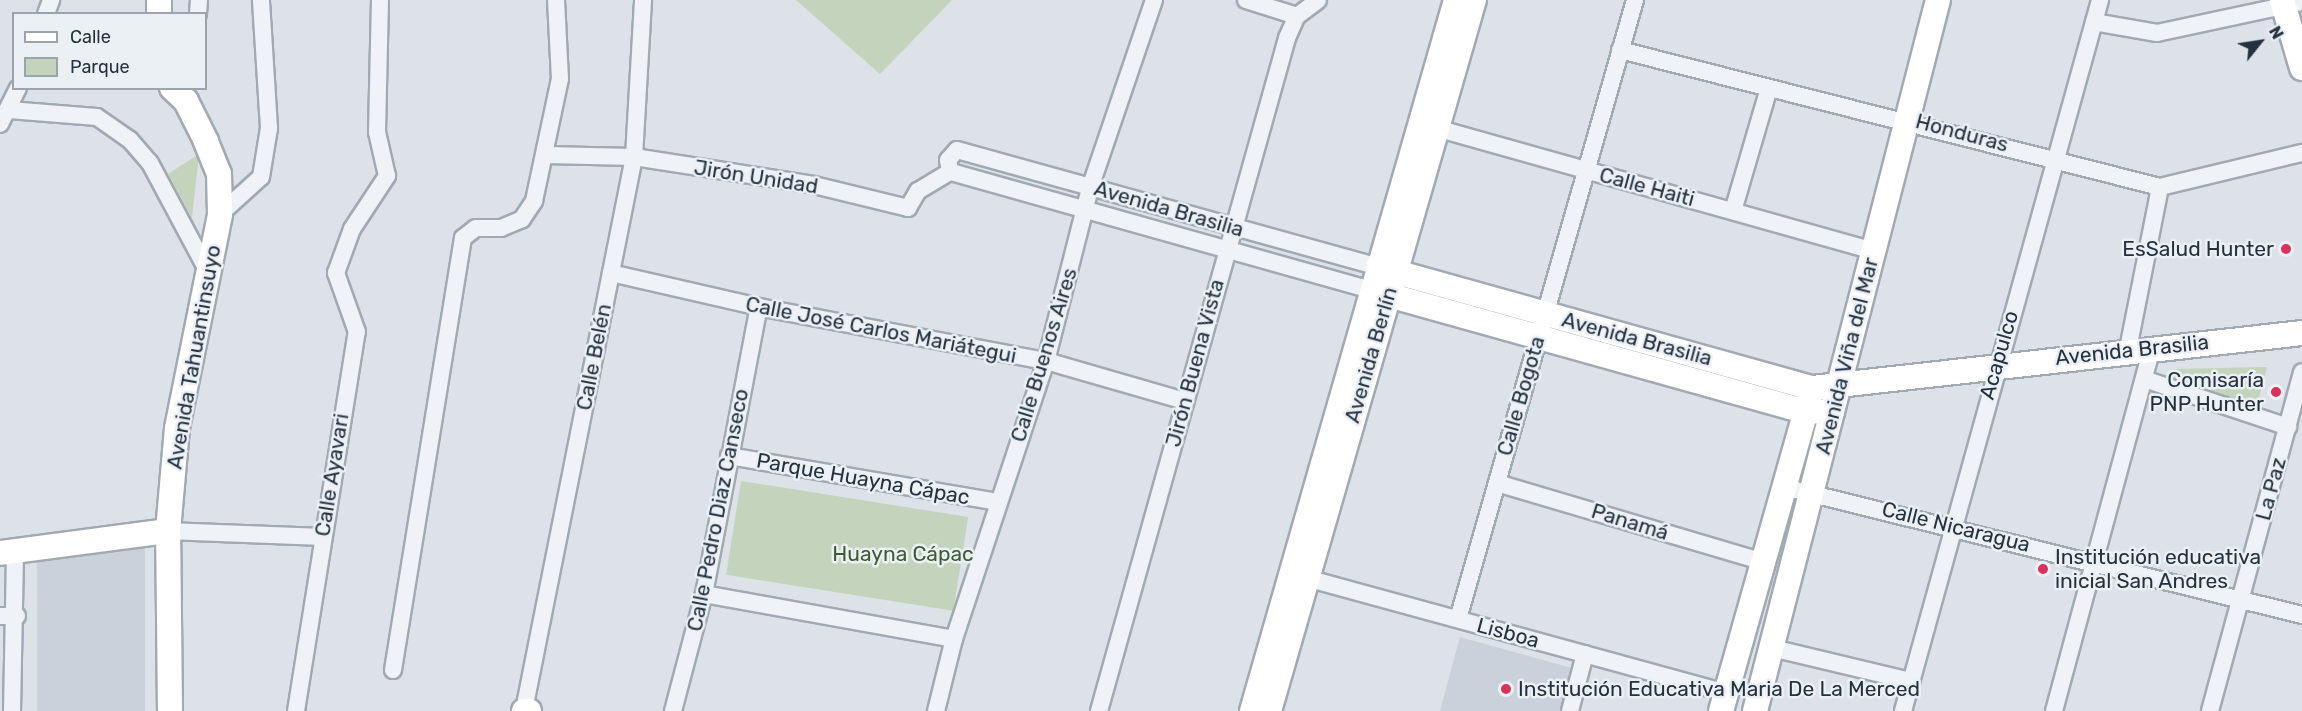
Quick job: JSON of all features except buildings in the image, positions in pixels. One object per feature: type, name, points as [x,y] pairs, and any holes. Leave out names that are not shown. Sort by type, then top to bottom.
[{"type":"street","points":[[220,214],[261,177],[269,128],[261,0]]},
{"type":"street","name":"Calle Ayavari","points":[[296,711],[322,537],[357,332],[336,273],[345,244],[387,176],[377,132],[380,0]]},
{"type":"street","points":[[393,670],[463,238],[476,228],[501,228],[522,219],[534,201],[546,155],[560,79],[556,0]]},
{"type":"street","name":"Calle Belén","points":[[526,711],[634,157],[643,0]]},
{"type":"street","name":"Calle Buenos Aires","points":[[936,711],[954,639],[1046,361],[1090,188],[1154,0]]},
{"type":"street","points":[[1246,0],[1297,16],[1318,0]]},
{"type":"street","name":"Avenida Berlín","points":[[1269,711],[1299,576],[1428,126],[1456,0]]},
{"type":"street","name":"Avenida Berlín","points":[[1428,126],[1474,0]]},
{"type":"street","name":"Calle Bogota","points":[[1458,619],[1635,0]]},
{"type":"street","name":"Avenida Viña del Mar","points":[[1755,711],[1814,494],[1832,412],[1938,0]]},
{"type":"street","name":"Acapulco","points":[[1903,711],[1996,366],[2100,0]]},
{"type":"street","points":[[2094,22],[2157,33],[2289,2],[2302,68]]},
{"type":"street","name":"Jirón Buena Vista","points":[[1099,711],[1232,227],[1297,16]]},
{"type":"street","name":"Honduras","points":[[1620,50],[1769,88],[1909,119],[2160,187],[2302,153]]},
{"type":"street","points":[[1733,211],[1769,88]]},
{"type":"street","points":[[17,90],[4,117],[97,117],[130,140],[150,163],[206,268]]},
{"type":"street","name":"Avenida Tahuantinsuyo","points":[[170,711],[168,531],[177,428],[206,268],[220,214],[219,174],[182,93]]},
{"type":"street","name":"Calle Haiti","points":[[1428,126],[1874,250]]},
{"type":"street","name":"Avenida Brasilia","points":[[1832,412],[1806,411],[1538,337],[1383,281],[1232,227],[957,150],[948,160],[950,172],[1226,249],[1383,281],[1545,314],[1812,388],[2128,349],[2302,333]]},
{"type":"street","name":"Jirón Unidad","points":[[546,155],[634,157],[814,185],[908,208],[918,191],[950,172]]},
{"type":"street","points":[[2128,349],[2160,187]]},
{"type":"street","name":"Calle José Carlos Mariátegui","points":[[611,273],[759,307],[1046,361],[1185,401]]},
{"type":"street","name":"Calle Pedro Diaz Canseco","points":[[672,711],[704,594],[759,307]]},
{"type":"street","points":[[2054,711],[2152,347]]},
{"type":"street","name":"La Paz","points":[[2210,711],[2302,372]]},
{"type":"street","points":[[2144,379],[2288,427]]},
{"type":"street","name":"Avenida Viña del Mar","points":[[1723,702],[1812,388]]},
{"type":"street","name":"Parque Huayna Cápac","points":[[729,456],[998,502]]},
{"type":"street","name":"Panamá","points":[[1497,483],[1763,562]]},
{"type":"street","name":"Calle Nicaragua","points":[[1784,487],[1954,525],[2302,615]]},
{"type":"street","points":[[12,711],[17,616],[8,552],[168,531],[322,537]]},
{"type":"street","name":"Avenida Berlín","points":[[1251,711],[1299,576]]},
{"type":"street","name":"Lisboa","points":[[1299,576],[1585,654],[1723,702]]},
{"type":"street","points":[[704,594],[954,639]]},
{"type":"street","points":[[0,616],[17,616]]},
{"type":"street","points":[[1772,648],[1910,681]]},
{"type":"street","points":[[1570,711],[1585,654]]},
{"type":"shaded area","points":[[37,541],[145,541],[145,711],[37,711]]},
{"type":"shaded area","name":"Institución Educativa Maria De La Merced","points":[[1460,637],[1572,668],[1561,711],[1440,711]]},
{"type":"green space","points":[[796,0],[952,0],[880,74]]},
{"type":"green space","points":[[199,154],[192,218],[168,174]]},
{"type":"green space","points":[[2267,367],[2256,409],[2167,388],[2175,369]]},
{"type":"green space","name":"Huayna Cápac","points":[[741,481],[968,517],[953,611],[726,575]]},
{"type":"place","name":"EsSalud Hunter","points":[[2286,249]]},
{"type":"place","name":"Comisaría PNP Hunter","points":[[2276,392]]},
{"type":"place","name":"Institución educativa inicial San Andres","points":[[2043,569]]},
{"type":"place","name":"Institución Educativa Maria De La Merced","points":[[1506,689]]}]
